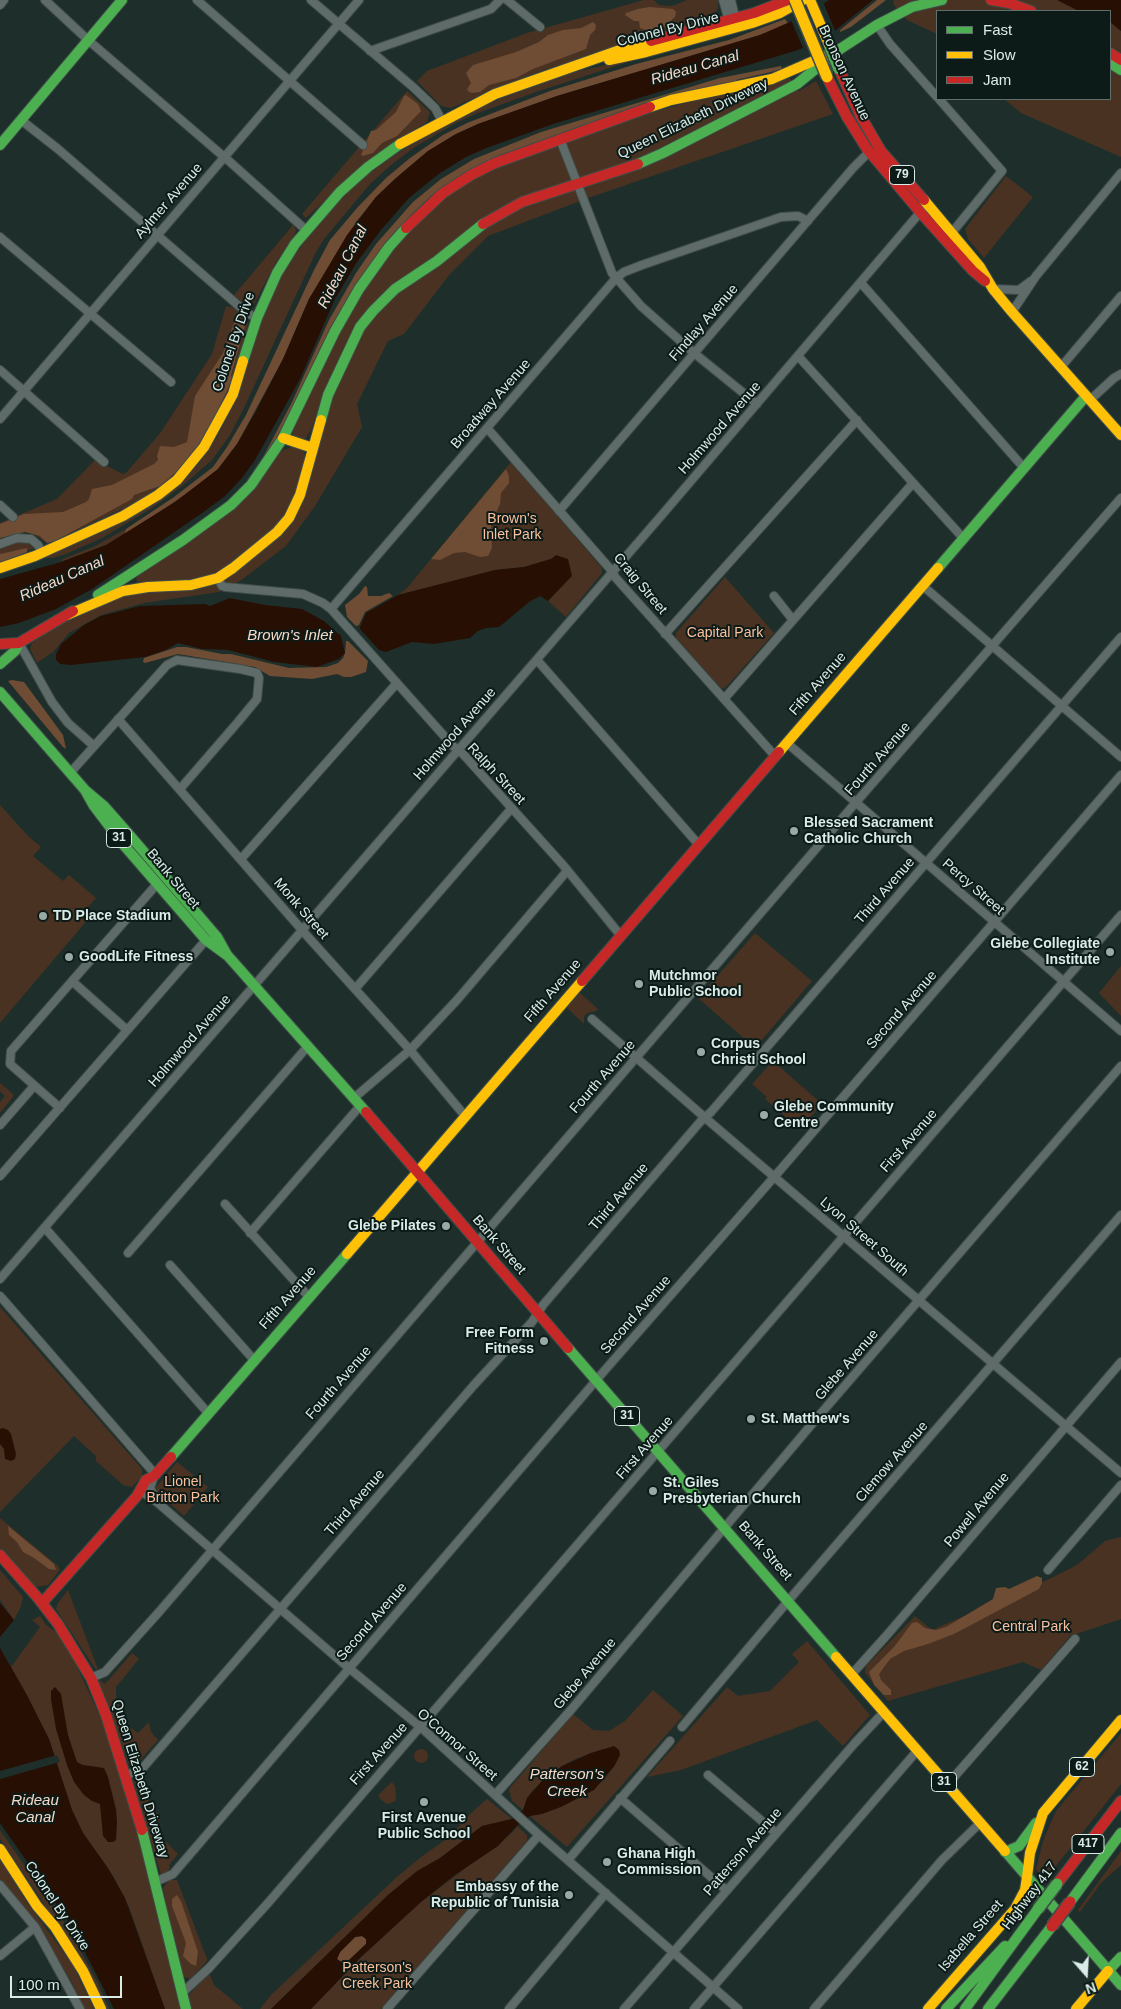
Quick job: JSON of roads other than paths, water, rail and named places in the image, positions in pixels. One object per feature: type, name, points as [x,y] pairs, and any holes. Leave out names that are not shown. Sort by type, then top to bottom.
[{"type":"main road","points":[[0,145],[122,0]]},
{"type":"main road","name":"Colonel By Drive","points":[[0,568],[42,553],[123,516],[158,495],[177,480],[212,436],[234,394],[256,318],[277,273],[306,230],[340,192],[368,167],[395,147],[495,94],[564,69],[646,52],[733,23],[788,0]]},
{"type":"main road","name":"Bronson Avenue","points":[[795,0],[847,117],[870,152],[980,267],[993,289],[1012,312],[1121,435]]},
{"type":"main road","name":"Colonel By Drive","points":[[733,23],[772,17],[803,0]]},
{"type":"main road","name":"Bronson Avenue","points":[[810,0],[860,115],[881,151],[924,208]]},
{"type":"main road","name":"Queen Elizabeth Driveway","points":[[0,644],[19,642],[67,615],[162,555],[231,505],[258,476],[283,438],[335,331],[359,289],[389,247],[433,201],[470,175],[560,139],[671,100],[781,77],[840,49],[877,25],[912,7],[942,0]]},
{"type":"main road","points":[[991,0],[1009,3],[1028,10]]},
{"type":"main road","name":"Queen Elizabeth Driveway","points":[[67,615],[108,596],[131,589],[183,586],[218,578],[265,543],[284,525],[294,510],[304,487],[331,387],[354,339],[372,311],[400,286],[437,261],[496,215],[522,202],[624,170],[650,159],[740,111],[781,92],[810,75],[840,49]]},
{"type":"main road","name":"Fifth Avenue","points":[[42,1603],[141,1491],[142,1484],[154,1475],[1024,468],[1088,398]]},
{"type":"main road","points":[[283,438],[313,448]]},
{"type":"main road","name":"Queen Elizabeth Driveway","points":[[0,664],[14,651],[19,642]]},
{"type":"main road","name":"Bank Street","points":[[0,692],[85,790],[94,806],[161,880],[218,937],[228,956]]},
{"type":"main road","name":"Bank Street","points":[[161,880],[206,940],[228,956],[357,1102],[416,1173],[1121,1986]]},
{"type":"main road","name":"Queen Elizabeth Driveway","points":[[0,1555],[42,1603],[69,1640],[91,1678],[131,1774],[186,2009]]},
{"type":"main road","name":"62","points":[[1027,1877],[1030,1853],[1043,1813],[1121,1720]]},
{"type":"main road","name":"Highway 417","points":[[965,2009],[1038,1909],[1121,1801]]},
{"type":"main road","points":[[1005,1852],[1019,1846],[1043,1813]]},
{"type":"main road","name":"417","points":[[988,2009],[1121,1833]]},
{"type":"main road","name":"Colonel By Drive","points":[[0,1849],[37,1906],[55,1927],[82,1971],[101,2009]]},
{"type":"main road","name":"Isabella Street","points":[[928,2009],[1015,1909],[1025,1890],[1027,1877]]},
{"type":"main road","points":[[946,2009],[991,1959],[1022,1931]]},
{"type":"main road","points":[[998,2009],[1030,1954]]},
{"type":"main road","points":[[1076,2009],[1121,1957]]},
{"type":"street","points":[[0,5],[4,0]]},
{"type":"street","points":[[45,0],[88,40],[224,156],[306,230]]},
{"type":"street","points":[[197,0],[363,146]]},
{"type":"street","points":[[311,0],[413,87],[434,108],[442,121]]},
{"type":"street","name":"Aylmer Avenue","points":[[0,419],[359,0]]},
{"type":"street","points":[[370,51],[491,9],[500,0]]},
{"type":"street","points":[[508,0],[540,27]]},
{"type":"street","points":[[723,0],[733,23]]},
{"type":"street","points":[[731,0],[733,23]]},
{"type":"street","points":[[877,25],[890,44],[936,96]]},
{"type":"street","points":[[940,100],[1002,171],[949,236]]},
{"type":"street","points":[[22,120],[58,149],[156,236],[247,313],[256,318]]},
{"type":"street","points":[[560,139],[601,248],[616,278],[642,306],[694,353],[757,404]]},
{"type":"street","name":"Findlay Avenue","points":[[559,510],[853,168],[870,152]]},
{"type":"street","points":[[1012,312],[1036,276],[1121,173]]},
{"type":"street","name":"Holmwood Avenue","points":[[0,1280],[924,208]]},
{"type":"street","name":"Broadway Avenue","points":[[331,608],[616,278],[624,272],[642,265],[781,217],[798,216],[808,221]]},
{"type":"street","points":[[0,237],[171,382]]},
{"type":"street","points":[[993,289],[1019,290],[1036,276]]},
{"type":"street","points":[[861,283],[954,386],[1024,468]]},
{"type":"street","points":[[1061,367],[1121,296]]},
{"type":"street","points":[[798,356],[964,539]]},
{"type":"street","points":[[0,370],[104,462]]},
{"type":"street","points":[[1088,398],[1121,374]]},
{"type":"street","points":[[665,634],[858,420]]},
{"type":"street","name":"Craig Street","points":[[487,428],[665,634],[775,756]]},
{"type":"street","points":[[724,699],[913,483]]},
{"type":"street","name":"Fourth Avenue","points":[[91,1678],[105,1672],[212,1550],[636,1057],[1121,498]]},
{"type":"street","points":[[0,505],[13,517]]},
{"type":"street","points":[[0,544],[17,538],[31,539],[38,545],[42,553]]},
{"type":"street","points":[[218,578],[222,586],[302,594],[331,608]]},
{"type":"street","points":[[922,586],[1121,757]]},
{"type":"street","points":[[774,596],[793,620]]},
{"type":"street","name":"Ralph Street","points":[[331,608],[567,871],[621,936]]},
{"type":"street","name":"Third Avenue","points":[[131,1774],[140,1770],[474,1385],[532,1322],[538,1312],[1121,636]]},
{"type":"street","points":[[19,642],[52,702],[68,723],[94,746]]},
{"type":"street","points":[[70,774],[167,665],[177,660],[257,673],[259,678],[257,699],[180,789]]},
{"type":"street","points":[[536,660],[699,845]]},
{"type":"street","points":[[241,859],[397,682]]},
{"type":"street","name":"Monk Street","points":[[118,719],[302,930],[410,1050],[465,1116]]},
{"type":"street","name":"Percy Street","points":[[787,743],[1121,1031]]},
{"type":"street","name":"Second Avenue","points":[[156,1882],[173,1874],[596,1381],[1121,775]]},
{"type":"street","points":[[355,989],[511,809]]},
{"type":"street","points":[[250,1234],[357,1102],[458,1000],[567,871]]},
{"type":"street","points":[[60,1108],[10,1064],[11,1051],[161,880]]},
{"type":"street","name":"First Avenue","points":[[182,1993],[209,1968],[268,1903],[1121,915]]},
{"type":"street","points":[[0,1176],[206,940]]},
{"type":"street","points":[[72,981],[127,1030]]},
{"type":"street","name":"Lyon Street South","points":[[592,1019],[1121,1473]]},
{"type":"street","points":[[128,1253],[308,1046]]},
{"type":"street","name":"Glebe Avenue","points":[[496,1795],[570,1711],[1121,1066]]},
{"type":"street","points":[[0,1125],[34,1086]]},
{"type":"street","points":[[224,1204],[309,1297]]},
{"type":"street","name":"Clemow Avenue","points":[[682,1727],[1121,1215]]},
{"type":"street","points":[[45,1228],[208,1413]]},
{"type":"street","points":[[170,1265],[254,1360]]},
{"type":"street","points":[[0,1296],[154,1475],[150,1488],[158,1503]]},
{"type":"street","name":"Powell Avenue","points":[[852,1674],[887,1636],[1121,1362]]},
{"type":"street","points":[[1048,1570],[1121,1485]]},
{"type":"street","name":"O'Connor Street","points":[[141,1491],[158,1503],[419,1728],[425,1731],[539,1835],[738,2009]]},
{"type":"street","points":[[947,1785],[1075,1639]]},
{"type":"street","name":"Patterson Avenue","points":[[624,2009],[726,1890],[883,1713]]},
{"type":"street","points":[[568,1860],[670,1740]]},
{"type":"street","points":[[694,2009],[917,1751]]},
{"type":"street","points":[[708,1775],[776,1833]]},
{"type":"street","points":[[620,1798],[726,1890]]},
{"type":"street","points":[[814,2009],[942,1860],[980,1823]]},
{"type":"street","points":[[387,2009],[539,1835]]},
{"type":"street","points":[[0,1884],[36,1927],[80,2009]]},
{"type":"street","points":[[509,2009],[606,1893]]},
{"type":"street","points":[[0,1956],[36,1927]]},
{"type":"water","name":"Rideau Canal","points":[[829,0],[873,0],[836,30],[819,41],[798,50],[553,124],[484,149],[466,157],[440,173],[409,198],[381,230],[357,262],[335,299],[300,379],[255,460],[242,478],[225,496],[92,589],[56,609],[19,623],[0,627],[0,579],[61,562],[106,545],[175,502],[218,469],[237,444],[255,413],[283,359],[309,299],[347,235],[376,197],[428,151],[456,134],[478,124],[557,96],[760,35],[808,14]]},
{"type":"water","points":[[1057,0],[1121,0],[1121,31],[1111,23],[1111,10],[1077,10]]},
{"type":"water","name":"Brown's Inlet","points":[[556,555],[568,559],[572,576],[548,601],[540,596],[529,602],[499,627],[478,631],[470,638],[434,644],[412,642],[386,652],[379,650],[360,629],[366,613],[398,595],[495,570],[524,567],[551,559]]},
{"type":"water","name":"Brown's Inlet","points":[[230,598],[265,605],[302,609],[324,621],[341,636],[345,653],[339,659],[317,667],[274,662],[228,650],[202,649],[178,643],[166,650],[145,657],[71,665],[60,664],[56,660],[56,654],[61,644],[84,625],[101,616],[140,606],[205,604],[210,606]]},
{"type":"water","points":[[3,1428],[11,1434],[16,1454],[15,1459],[11,1461],[5,1459],[4,1449],[0,1444],[0,1429]]},
{"type":"water","points":[[0,1603],[14,1620],[0,1637]]},
{"type":"water","name":"Rideau Canal","points":[[0,1648],[49,1739],[72,1810],[83,1833],[108,1868],[125,1898],[165,2009],[114,2009],[71,1925],[0,1823]]},
{"type":"water","points":[[55,1687],[61,1694],[68,1735],[77,1762],[83,1765],[104,1768],[108,1777],[116,1809],[117,1822],[116,1840],[113,1842],[108,1842],[103,1836],[100,1804],[84,1795],[74,1782],[67,1765],[56,1729],[51,1699],[51,1691]]},
{"type":"water","name":"Patterson's Creek","points":[[614,1746],[619,1750],[620,1755],[615,1765],[594,1790],[561,1807],[530,1816],[517,1826],[498,1846],[455,1875],[421,1902],[360,1958],[311,2009],[271,2009],[388,1895],[417,1871],[440,1858],[482,1826],[512,1819],[523,1810],[527,1798],[541,1782],[562,1766],[591,1753]],"holes":[[[362,1936],[366,1939],[366,1944],[348,1961],[341,1962],[337,1959],[340,1952],[355,1937]]]},
{"type":"place","name":"Blessed Sacrament Catholic Church","points":[[794,831]]},
{"type":"place","name":"TD Place Stadium","points":[[43,916]]},
{"type":"place","name":"Glebe Collegiate Institute","points":[[1110,952]]},
{"type":"place","name":"GoodLife Fitness","points":[[69,957]]},
{"type":"place","name":"Mutchmor Public School","points":[[639,984]]},
{"type":"place","name":"Corpus Christi School","points":[[701,1052]]},
{"type":"place","name":"Glebe Community Centre","points":[[764,1115]]},
{"type":"place","name":"Glebe Pilates","points":[[446,1226]]},
{"type":"place","name":"Free Form Fitness","points":[[544,1341]]},
{"type":"place","name":"St. Matthew's","points":[[751,1419]]},
{"type":"place","name":"St. Giles Presbyterian Church","points":[[653,1491]]},
{"type":"place","name":"First Avenue Public School","points":[[424,1802]]},
{"type":"place","name":"Ghana High Commission","points":[[607,1862]]},
{"type":"place","name":"Embassy of the Republic of Tunisia","points":[[569,1895]]},
{"type":"park label","name":"Brown's Inlet Park","points":[[512,528]]},
{"type":"park label","name":"Capital Park","points":[[725,633]]},
{"type":"park label","name":"Lionel Britton Park","points":[[183,1490]]},
{"type":"park label","name":"Central Park","points":[[1031,1627]]},
{"type":"park label","name":"Patterson's Creek Park","points":[[377,1976]]}]
